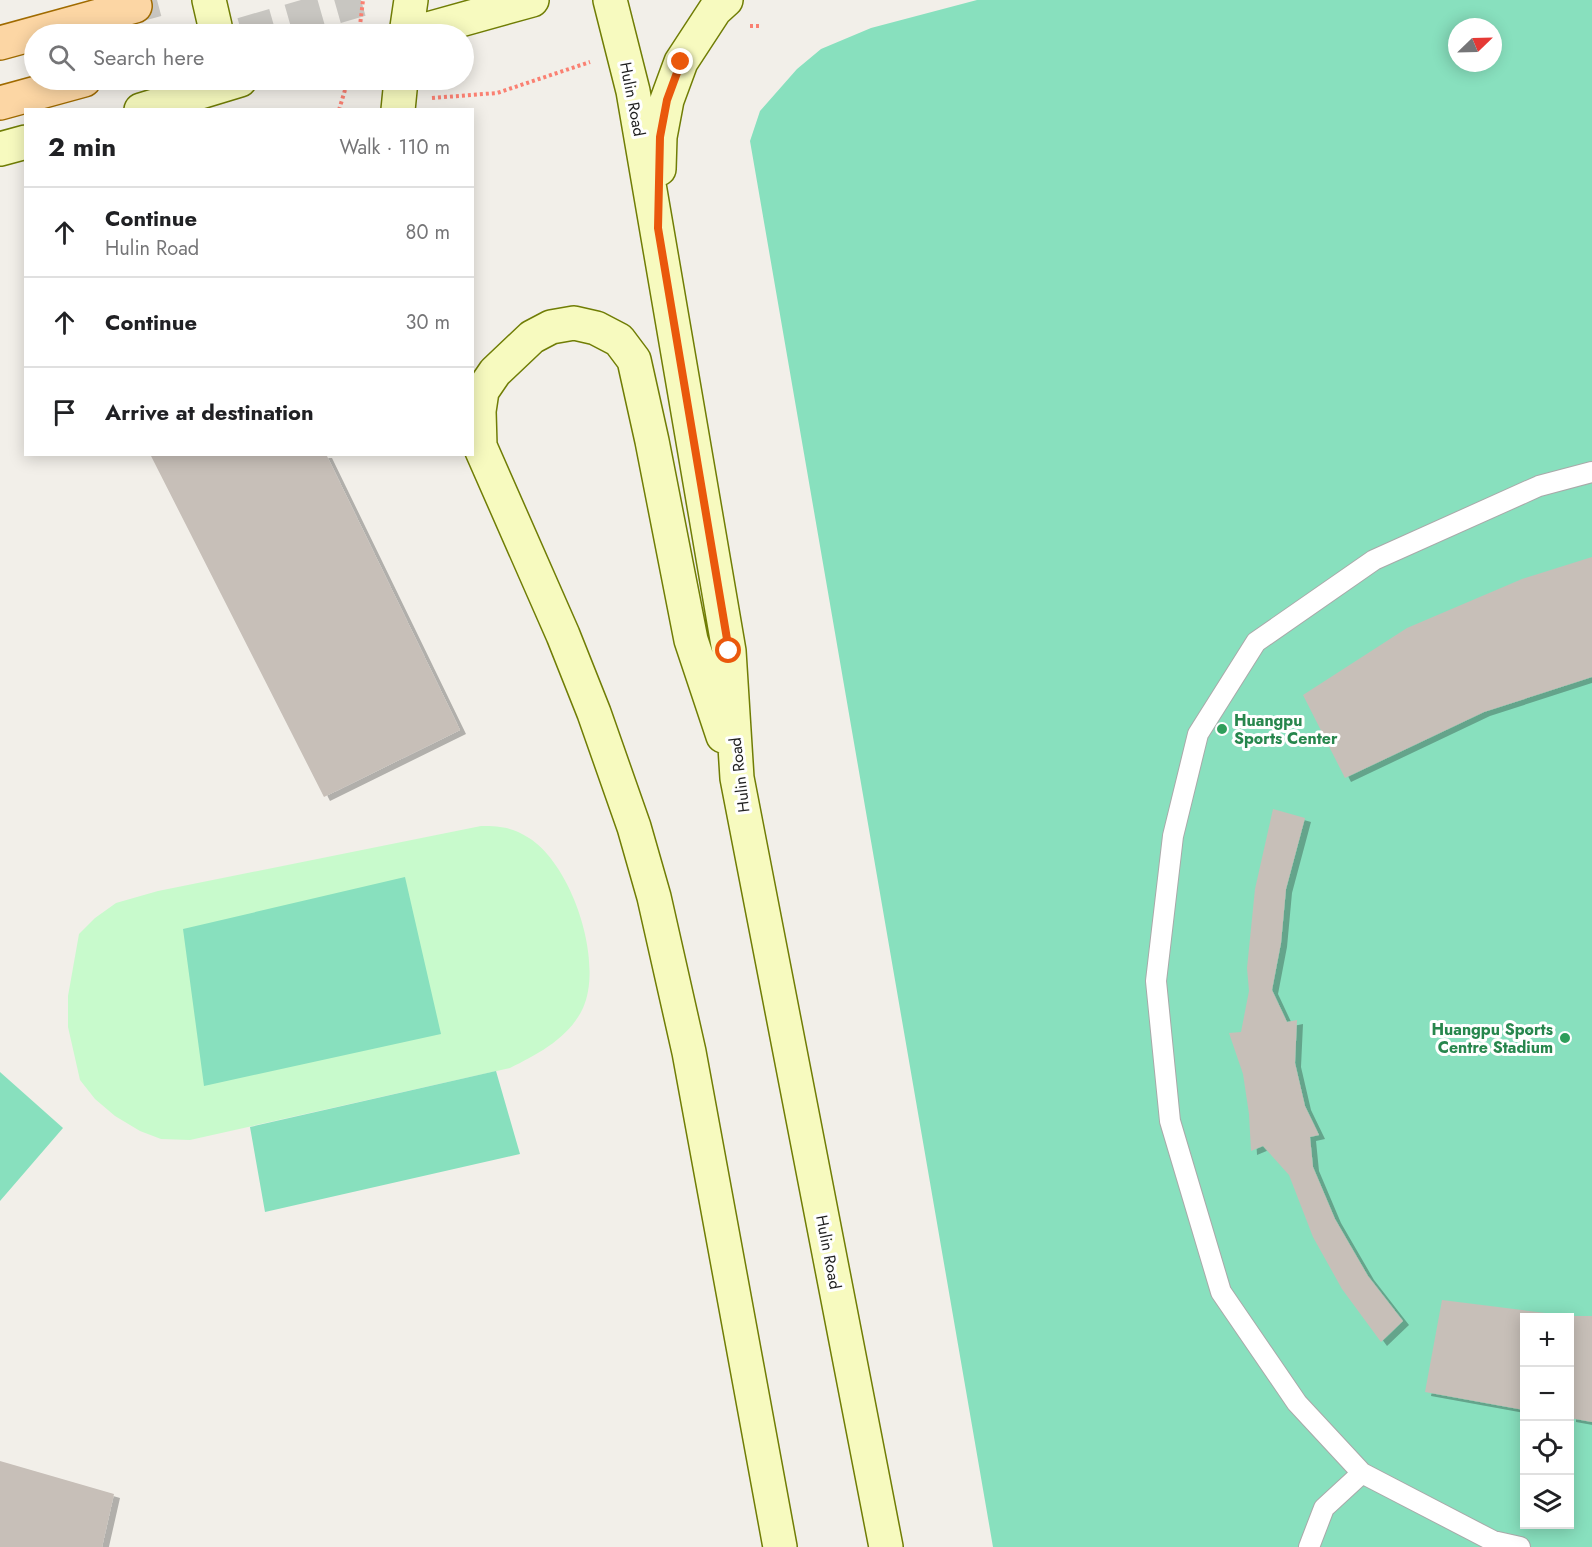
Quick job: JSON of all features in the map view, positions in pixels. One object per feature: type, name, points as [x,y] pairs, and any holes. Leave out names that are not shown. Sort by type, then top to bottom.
[{"type":"main road","points":[[209,0],[215,24]]},
{"type":"main road","points":[[409,24],[411,0]]},
{"type":"main road","points":[[444,24],[532,0]]},
{"type":"main road","name":"Hulin Road","points":[[610,0],[624,51],[658,228],[729,651],[737,778],[885,1547]]},
{"type":"main road","points":[[658,228],[660,137],[667,100],[681,62],[715,10],[726,0]]},
{"type":"main road","points":[[69,24],[135,6]]},
{"type":"main road","points":[[0,43],[24,36]]},
{"type":"main road","points":[[0,103],[47,90]]},
{"type":"main road","points":[[172,100],[206,90]]},
{"type":"main road","points":[[0,149],[24,143]]},
{"type":"main road","points":[[737,778],[691,640],[634,360],[619,340],[596,328],[574,323],[551,327],[532,337],[495,372],[482,391],[475,435],[563,635],[594,713],[615,770],[654,897],[689,1052],[780,1547]]},
{"type":"lane","points":[[1520,1547],[1493,1541],[1362,1473],[1297,1403],[1221,1292],[1170,1121],[1156,981],[1173,837],[1198,734],[1256,642],[1374,560],[1539,486],[1592,472]]},
{"type":"lane","points":[[1309,1547],[1324,1508],[1362,1473]]},
{"type":"path","points":[[360,24],[363,0]]},
{"type":"path","points":[[399,96],[497,93],[624,51]]},
{"type":"path","points":[[340,108],[345,90]]},
{"type":"green space","name":"Huangpu Sports Center","points":[[977,0],[1592,0],[1592,1547],[993,1547],[750,141],[760,111],[797,69],[821,49],[871,28]]},
{"type":"green space","points":[[481,826],[517,831],[545,851],[559,869],[580,915],[589,965],[588,988],[583,1008],[570,1028],[542,1051],[510,1068],[190,1140],[161,1139],[140,1131],[115,1116],[95,1099],[80,1080],[68,1027],[68,996],[79,934],[95,918],[116,903],[158,891]]},
{"type":"green space","points":[[405,877],[441,1034],[204,1086],[183,929]]},
{"type":"green space","points":[[496,1071],[520,1154],[265,1212],[250,1127]]},
{"type":"green space","points":[[0,1072],[63,1128],[0,1201]]},
{"type":"building","points":[[151,456],[327,456],[460,730],[324,797]]},
{"type":"building","points":[[1592,557],[1592,677],[1484,712],[1345,778],[1303,695],[1407,628],[1522,579]]},
{"type":"building","points":[[1273,809],[1305,818],[1286,889],[1281,943],[1272,990],[1287,1022],[1297,1020],[1295,1063],[1305,1106],[1319,1135],[1310,1137],[1313,1167],[1335,1219],[1368,1276],[1403,1321],[1381,1342],[1342,1289],[1313,1237],[1289,1175],[1263,1146],[1251,1151],[1249,1114],[1243,1074],[1229,1033],[1241,1032],[1249,991],[1247,968],[1255,889]]},
{"type":"building","points":[[1442,1300],[1546,1313],[1520,1313],[1520,1409],[1425,1392]]},
{"type":"building","points":[[1574,1316],[1592,1316],[1592,1422],[1574,1419]]},
{"type":"building","points":[[0,1461],[114,1494],[102,1547],[0,1547]]},
{"type":"tunnel","points":[[135,6],[157,0]]},
{"type":"tunnel","points":[[277,24],[361,0]]},
{"type":"place","name":"Huangpu Sports Center","points":[[1222,729]]},
{"type":"place","name":"Huangpu Sports Centre Stadium","points":[[1565,1038]]},
{"type":"route","points":[[681,62],[667,100],[660,137],[658,228],[729,651]]}]
